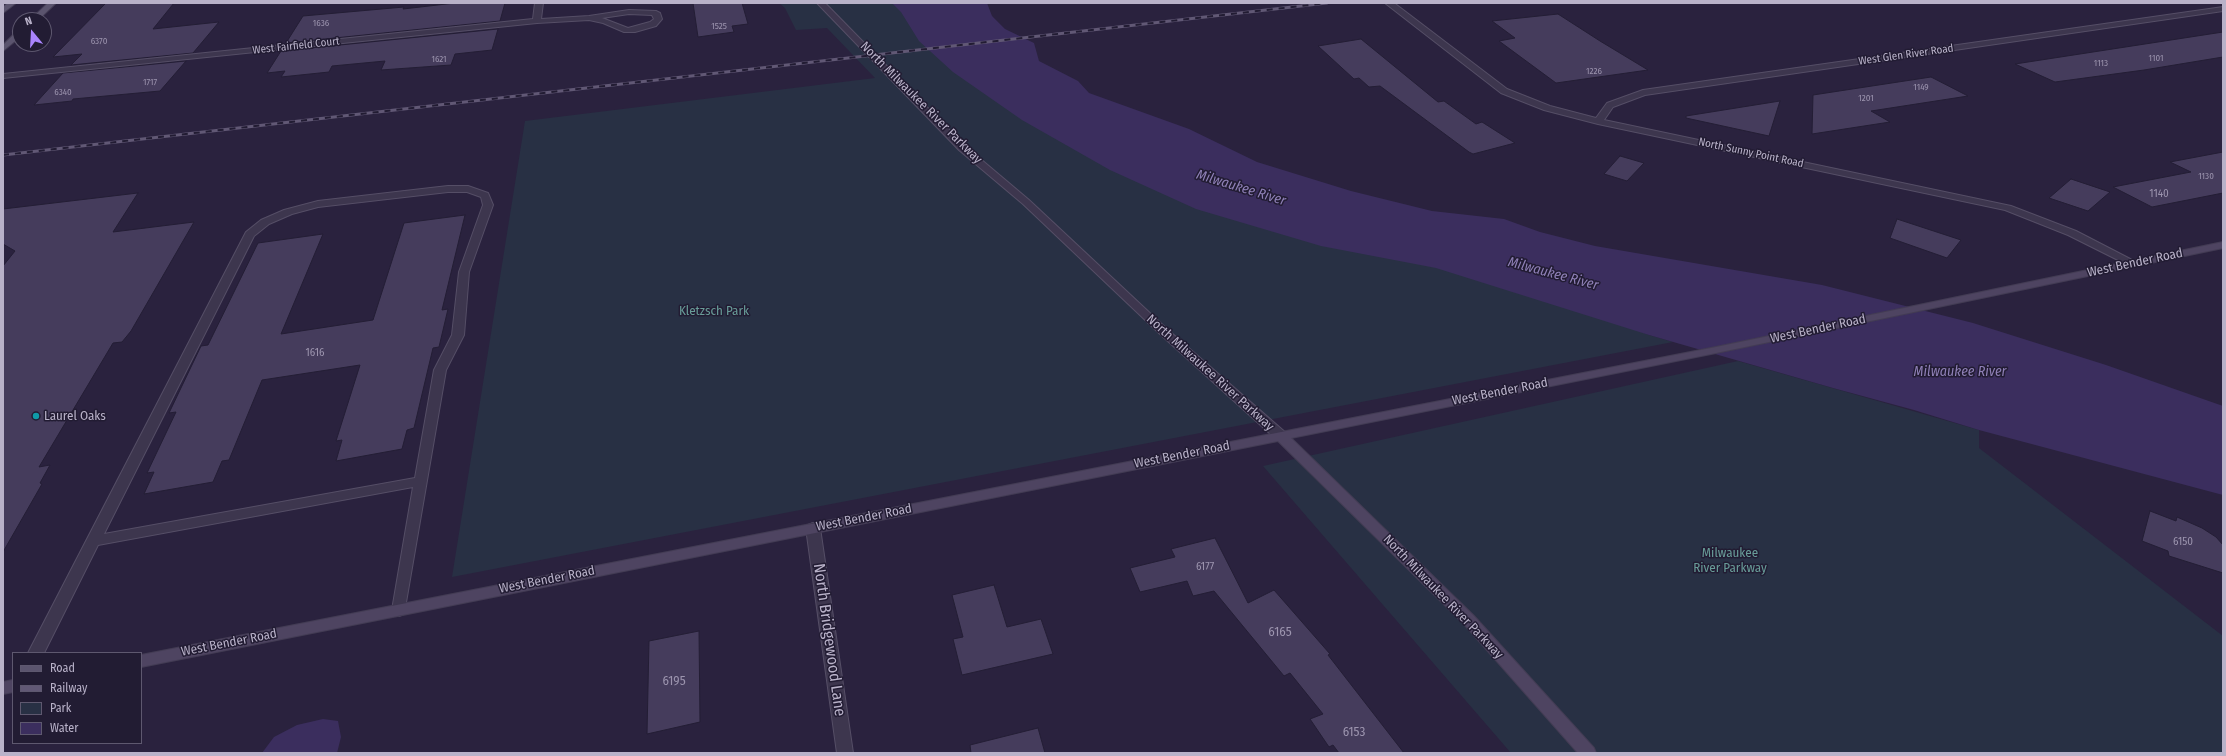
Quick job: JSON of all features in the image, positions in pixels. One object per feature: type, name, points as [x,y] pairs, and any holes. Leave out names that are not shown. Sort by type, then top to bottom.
[{"type":"main road","points":[[3,11],[12,3]]},
{"type":"main road","points":[[42,12],[52,3]]},
{"type":"main road","points":[[3,49],[12,41]]},
{"type":"street","points":[[537,21],[539,3]]},
{"type":"street","name":"North Milwaukee River Parkway","points":[[821,3],[962,148],[1026,202],[1164,332],[1280,436],[1469,620],[1588,753]]},
{"type":"street","name":"North Sunny Point Road","points":[[1389,3],[1504,91],[1547,108],[1598,121],[2008,208],[2072,233],[2132,264]]},
{"type":"street","name":"West Glen River Road","points":[[1598,121],[1610,105],[1643,93],[2223,9]]},
{"type":"street","name":"West Fairfield Court","points":[[3,76],[537,21],[589,18],[619,13],[645,11],[657,15],[658,19],[653,24],[635,30],[627,30],[605,21],[589,18]]},
{"type":"street","points":[[37,652],[250,234],[265,222],[288,212],[318,204],[448,189],[468,190],[485,195],[488,206],[464,272],[458,335],[440,370],[399,610]]},
{"type":"street","name":"West Bender Road","points":[[142,661],[1716,350],[2223,245]]},
{"type":"street","points":[[93,541],[421,481]]},
{"type":"street","name":"North Bridgewood Lane","points":[[813,528],[845,753]]},
{"type":"green space","name":"Kletzsch Park","points":[[779,3],[954,3],[1005,70],[1649,335],[1673,342],[452,577],[525,121],[875,78],[827,28],[796,30],[785,8]]},
{"type":"green space","name":"Milwaukee River Parkway","points":[[1738,361],[1979,430],[1979,448],[2223,636],[2223,753],[1511,753],[1263,466]]},
{"type":"water","name":"Milwaukee River","points":[[892,3],[987,3],[992,16],[1005,29],[1034,43],[1039,61],[1078,81],[1089,93],[1189,129],[1257,162],[1351,191],[1432,211],[1504,219],[1540,232],[1595,246],[1822,285],[1973,323],[2106,365],[2223,406],[2223,495],[1979,430],[1914,410],[1649,335],[1436,268],[1321,246],[1196,209],[1110,170],[1022,120],[953,72],[919,41],[901,12]]},
{"type":"water","points":[[323,719],[338,721],[341,737],[337,753],[262,753],[274,737],[297,725]]},
{"type":"building","points":[[106,3],[174,3],[153,29],[219,22],[193,53],[71,65],[82,54],[53,57]]},
{"type":"building","points":[[455,3],[505,3],[500,21],[286,43],[303,16],[404,7],[403,9]]},
{"type":"building","points":[[693,3],[742,3],[748,24],[732,26],[734,32],[698,37]]},
{"type":"building","points":[[1558,14],[1648,70],[1556,83],[1499,41],[1515,38],[1492,21]]},
{"type":"building","points":[[498,29],[492,50],[455,54],[451,65],[381,70],[385,61],[332,66],[329,72],[281,77],[285,71],[267,73],[281,51]]},
{"type":"building","points":[[2223,32],[2223,57],[2144,70],[2055,82],[2015,64]]},
{"type":"building","points":[[1361,39],[1438,102],[1444,101],[1476,124],[1482,122],[1515,143],[1473,154],[1380,86],[1369,87],[1359,78],[1354,79],[1318,46]]},
{"type":"building","points":[[186,61],[160,91],[73,99],[72,101],[34,105],[63,73]]},
{"type":"building","points":[[1931,77],[1968,96],[1871,111],[1890,122],[1812,134],[1813,95]]},
{"type":"building","points":[[1780,101],[1769,136],[1686,118],[1686,116]]},
{"type":"building","points":[[2223,152],[2223,193],[2152,207],[2113,187],[2191,172],[2170,162]]},
{"type":"building","points":[[1620,156],[1644,163],[1627,181],[1604,174]]},
{"type":"building","points":[[2071,179],[2110,192],[2088,211],[2049,198]]},
{"type":"building","name":"Laurel Oaks","points":[[138,193],[113,232],[194,222],[131,331],[122,342],[113,343],[39,467],[50,465],[40,483],[42,484],[3,552],[3,266],[15,251],[3,244],[3,209]]},
{"type":"building","points":[[465,215],[442,310],[448,309],[439,347],[433,348],[414,428],[407,430],[402,449],[336,461],[342,440],[336,441],[360,365],[262,380],[229,460],[222,461],[213,482],[144,494],[154,472],[147,473],[176,412],[169,413],[201,346],[208,345],[258,243],[323,234],[281,334],[373,320],[404,223]]},
{"type":"building","points":[[1897,219],[1961,240],[1947,258],[1890,238]]},
{"type":"building","points":[[2150,511],[2176,521],[2177,517],[2202,528],[2216,537],[2223,545],[2223,573],[2169,556],[2168,551],[2142,541]]},
{"type":"building","points":[[1215,538],[1248,603],[1274,590],[1330,654],[1328,655],[1404,753],[1339,753],[1333,745],[1329,747],[1310,719],[1323,714],[1290,673],[1284,676],[1214,591],[1193,596],[1187,581],[1140,592],[1130,568],[1175,557],[1171,549]]},
{"type":"building","points":[[994,585],[1007,627],[1041,619],[1053,654],[962,675],[953,639],[963,637],[952,595]]},
{"type":"building","points":[[699,631],[700,722],[647,734],[649,641]]},
{"type":"building","points":[[1038,728],[1045,753],[971,753],[970,745]]},
{"type":"railway","points":[[3,155],[1327,3]]},
{"type":"place","name":"Laurel Oaks","points":[[36,416]]}]
